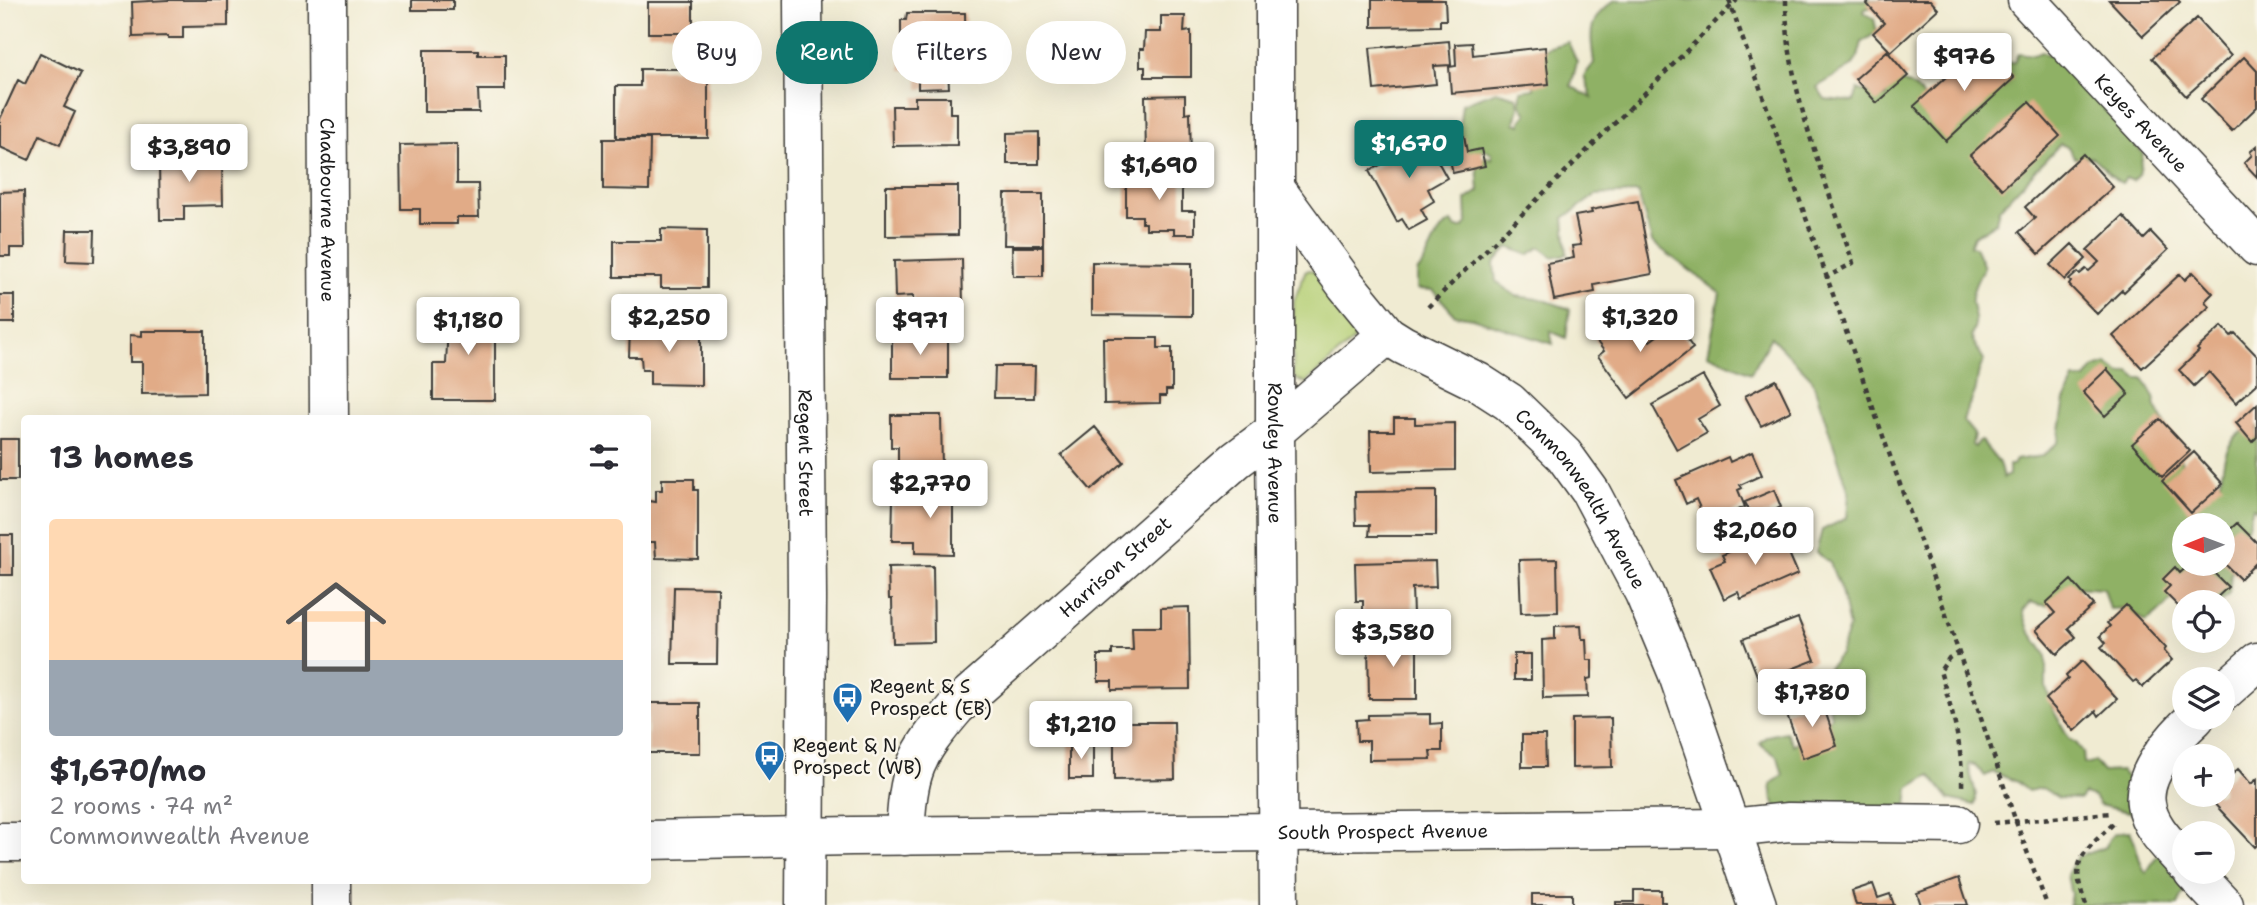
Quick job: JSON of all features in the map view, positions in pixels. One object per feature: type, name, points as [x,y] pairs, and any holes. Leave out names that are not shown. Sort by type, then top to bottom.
[{"type":"street","name":"Chadbourne Avenue","points":[[327,0],[329,415]]},
{"type":"street","name":"Regent Street","points":[[803,0],[806,905]]},
{"type":"street","name":"Rowley Avenue","points":[[1275,0],[1279,905]]},
{"type":"street","name":"Keyes Avenue","points":[[2027,0],[2257,247]]},
{"type":"street","name":"Commonwealth Avenue","points":[[1275,188],[1346,285],[1387,335],[1478,382],[1509,402],[1564,455],[1590,491],[1649,604],[1677,672],[1757,905]]},
{"type":"street","name":"Harrison Street","points":[[905,836],[907,794],[915,763],[933,733],[957,706],[1236,460],[1275,431],[1387,335]]},
{"type":"street","points":[[2235,681],[2257,662]]},
{"type":"street","points":[[2172,847],[2152,821],[2146,806],[2146,788],[2165,751],[2184,730]]},
{"type":"street","name":"South Prospect Avenue","points":[[651,840],[1731,828],[1788,822],[1975,823]]},
{"type":"street","points":[[0,842],[21,842]]},
{"type":"street","points":[[331,884],[331,905]]},
{"type":"street","points":[[2204,884],[2224,905]]},
{"type":"path","points":[[1729,0],[1959,652],[2016,822],[2048,905]]},
{"type":"path","points":[[1428,307],[1737,0]]},
{"type":"path","points":[[1786,0],[1786,33],[1795,86],[1853,263],[1828,277]]},
{"type":"path","points":[[1959,652],[1948,658],[1940,671],[1956,724],[1962,768],[1975,823],[2091,816]]},
{"type":"path","points":[[2086,905],[2076,877],[2078,864],[2089,848],[2118,819]]},
{"type":"green space","points":[[1615,0],[1881,0],[1881,5],[1865,9],[1864,12],[1874,19],[1877,32],[1862,42],[1852,66],[1817,87],[1825,99],[1854,102],[1858,89],[1877,97],[1887,97],[1886,88],[1892,80],[1912,86],[1926,101],[1996,65],[2014,62],[2018,53],[2074,54],[2122,130],[2143,153],[2139,175],[2133,181],[2126,178],[2122,183],[2092,157],[2075,158],[2068,147],[2060,144],[1999,209],[1996,222],[1974,236],[1970,246],[1975,247],[1984,267],[1972,295],[1975,323],[1971,337],[1984,361],[1963,421],[1974,434],[1972,445],[1975,447],[1978,441],[1981,441],[1999,463],[2003,478],[2009,475],[2009,465],[2013,465],[2016,460],[2043,456],[2058,442],[2065,400],[2074,379],[2085,379],[2095,368],[2107,364],[2121,374],[2130,372],[2137,378],[2143,378],[2176,445],[2190,489],[2211,488],[2221,481],[2226,453],[2233,440],[2255,424],[2257,427],[2257,510],[2253,507],[2247,528],[2235,535],[2235,513],[2172,513],[2172,576],[2231,576],[2229,590],[2194,590],[2186,584],[2180,590],[2172,590],[2172,599],[2146,622],[2126,608],[2110,609],[2104,589],[2071,587],[2054,604],[2031,602],[2023,611],[2029,630],[2046,655],[2046,687],[2053,710],[2069,738],[2083,752],[2084,763],[2094,761],[2103,772],[2121,771],[2138,790],[2133,813],[2099,805],[2094,797],[2084,794],[2080,799],[2059,798],[2042,788],[2028,791],[2017,782],[1993,772],[1985,776],[1975,765],[1969,764],[1976,795],[1975,805],[1949,799],[1930,775],[1909,788],[1907,806],[1781,817],[1773,801],[1771,784],[1783,775],[1778,757],[1759,743],[1767,736],[1786,732],[1793,745],[1801,738],[1824,728],[1831,716],[1825,672],[1840,654],[1849,627],[1841,591],[1830,563],[1816,552],[1822,530],[1847,518],[1849,492],[1812,379],[1771,337],[1751,373],[1708,354],[1720,293],[1652,242],[1638,193],[1596,195],[1564,218],[1567,254],[1553,257],[1540,247],[1528,255],[1508,247],[1494,263],[1496,282],[1516,296],[1544,300],[1570,309],[1566,338],[1550,331],[1553,344],[1455,315],[1433,290],[1417,289],[1417,272],[1440,231],[1452,222],[1456,228],[1463,228],[1467,223],[1466,200],[1479,191],[1477,165],[1487,157],[1492,159],[1492,154],[1485,150],[1468,156],[1462,152],[1459,129],[1462,104],[1496,91],[1517,97],[1519,107],[1515,123],[1521,125],[1527,114],[1520,103],[1521,91],[1534,89],[1534,60],[1547,48],[1568,42],[1577,62],[1571,86],[1592,98],[1584,76],[1594,63],[1592,27],[1606,7]]},
{"type":"green space","points":[[1314,271],[1359,328],[1358,336],[1306,383],[1297,380],[1293,374],[1294,301],[1305,272]]},
{"type":"green space","points":[[2130,831],[2146,873],[2157,856],[2164,853],[2172,867],[2172,884],[2181,884],[2185,891],[2178,905],[2069,905],[2071,894],[2067,875],[2077,857],[2106,847],[2114,834]]},
{"type":"building","points":[[228,0],[228,26],[183,27],[183,38],[133,37],[132,2]]},
{"type":"building","points":[[412,0],[453,0],[453,10],[412,10]]},
{"type":"building","points":[[1372,0],[1445,0],[1446,20],[1440,20],[1440,26],[1372,27]]},
{"type":"building","points":[[1871,0],[1930,0],[1938,9],[1891,52],[1873,33],[1884,23],[1867,4]]},
{"type":"building","points":[[2109,0],[2178,0],[2180,2],[2143,36]]},
{"type":"building","points":[[648,2],[693,2],[693,21],[672,21],[672,33],[648,33]]},
{"type":"building","points":[[907,13],[965,13],[965,21],[901,21],[906,20]]},
{"type":"building","points":[[1161,16],[1185,16],[1184,32],[1191,31],[1191,77],[1145,77],[1145,67],[1140,67],[1140,49],[1144,49],[1145,32],[1161,32]]},
{"type":"building","points":[[2197,18],[2231,56],[2186,96],[2152,58]]},
{"type":"building","points":[[1449,41],[1451,65],[1434,66],[1436,84],[1374,90],[1370,48]]},
{"type":"building","points":[[1472,43],[1473,55],[1545,47],[1549,84],[1451,93],[1449,67],[1456,66],[1455,44]]},
{"type":"building","points":[[1977,49],[1982,55],[1989,49],[2014,78],[1946,141],[1914,106]]},
{"type":"building","points":[[424,50],[478,50],[478,55],[505,55],[505,90],[478,90],[479,112],[424,112]]},
{"type":"building","points":[[1887,51],[1908,76],[1877,103],[1855,79]]},
{"type":"building","points":[[40,53],[81,73],[64,107],[75,112],[60,145],[40,135],[29,160],[0,147],[0,119],[18,80],[25,84]]},
{"type":"building","points":[[2244,57],[2257,71],[2257,107],[2232,131],[2201,99]]},
{"type":"building","points":[[640,69],[672,69],[672,84],[708,84],[708,138],[616,138],[616,86],[640,86]]},
{"type":"building","points":[[918,84],[949,84],[949,88],[918,89]]},
{"type":"building","points":[[1185,95],[1185,113],[1190,112],[1191,158],[1146,158],[1145,96]]},
{"type":"building","points":[[915,97],[950,97],[950,113],[957,113],[957,145],[893,146],[892,106],[915,106]]},
{"type":"building","points":[[2029,102],[2060,136],[2002,189],[1970,155]]},
{"type":"building","points":[[1421,131],[1447,178],[1428,189],[1434,201],[1421,209],[1427,220],[1409,230],[1402,219],[1397,222],[1369,171],[1402,153],[1398,144]]},
{"type":"building","points":[[1039,132],[1039,164],[1007,164],[1007,133]]},
{"type":"building","points":[[1464,136],[1467,152],[1481,149],[1485,166],[1453,173],[1450,160],[1442,162],[1437,142]]},
{"type":"building","points":[[603,139],[650,139],[649,190],[603,189]]},
{"type":"building","points":[[457,144],[457,184],[478,184],[479,217],[457,217],[457,224],[420,224],[420,209],[401,209],[400,145]]},
{"type":"building","points":[[2257,146],[2257,177],[2244,163]]},
{"type":"building","points":[[178,152],[211,152],[212,161],[222,161],[223,205],[184,206],[184,220],[160,220],[159,162],[179,162]]},
{"type":"building","points":[[2083,154],[2113,187],[2039,254],[2019,232],[2035,218],[2025,207]]},
{"type":"building","points":[[1137,173],[1182,173],[1182,211],[1195,211],[1195,234],[1174,234],[1174,229],[1146,229],[1142,216],[1126,216],[1126,178],[1137,178]]},
{"type":"building","points":[[886,186],[958,186],[958,235],[886,236]]},
{"type":"building","points":[[24,191],[25,248],[10,248],[10,256],[0,256],[0,192]]},
{"type":"building","points":[[1005,194],[1043,194],[1043,245],[1004,245]]},
{"type":"building","points":[[1638,201],[1652,274],[1594,285],[1595,292],[1554,300],[1547,263],[1574,258],[1572,246],[1581,245],[1575,216],[1592,213],[1591,210]]},
{"type":"building","points":[[2123,216],[2144,239],[2151,232],[2168,250],[2097,314],[2069,285],[2069,280],[2078,272],[2080,274],[2086,269],[2089,271],[2099,262],[2087,250]]},
{"type":"building","points":[[661,229],[707,230],[707,288],[661,288],[661,277],[614,277],[614,241],[661,241]]},
{"type":"building","points":[[67,230],[95,230],[94,262],[66,261]]},
{"type":"building","points":[[2072,244],[2086,259],[2065,280],[2050,265]]},
{"type":"building","points":[[1012,247],[1043,247],[1043,276],[1013,276]]},
{"type":"building","points":[[962,259],[963,306],[913,308],[913,296],[895,297],[894,261]]},
{"type":"building","points":[[1092,262],[1192,263],[1192,316],[1092,315]]},
{"type":"building","points":[[2193,272],[2213,293],[2205,301],[2209,307],[2142,368],[2113,336],[2180,274],[2185,280]]},
{"type":"building","points":[[0,295],[14,295],[14,323],[0,323]]},
{"type":"building","points":[[449,307],[495,307],[495,400],[433,400],[433,364],[446,364]]},
{"type":"building","points":[[1624,317],[1634,329],[1638,326],[1650,341],[1675,323],[1693,348],[1629,398],[1598,356],[1604,351],[1595,339]]},
{"type":"building","points":[[2222,326],[2231,336],[2235,333],[2257,356],[2257,384],[2236,403],[2209,372],[2194,386],[2179,370]]},
{"type":"building","points":[[630,328],[701,328],[701,385],[650,384],[650,370],[642,370],[641,357],[629,357]]},
{"type":"building","points":[[142,331],[205,331],[205,393],[142,394],[142,362],[130,362],[130,335],[142,336]]},
{"type":"building","points":[[892,336],[948,337],[948,378],[892,378]]},
{"type":"building","points":[[1103,338],[1158,338],[1158,348],[1172,348],[1172,390],[1166,390],[1166,396],[1160,396],[1160,403],[1104,404]]},
{"type":"building","points":[[995,366],[1035,366],[1034,398],[994,398]]},
{"type":"building","points":[[2107,369],[2129,394],[2105,416],[2083,392]]},
{"type":"building","points":[[1703,376],[1720,406],[1698,419],[1707,433],[1677,450],[1652,405]]},
{"type":"building","points":[[1776,380],[1791,411],[1761,426],[1745,396]]},
{"type":"building","points":[[2257,404],[2257,437],[2252,442],[2236,423]]},
{"type":"building","points":[[891,415],[941,415],[942,470],[898,470],[898,447],[891,447]]},
{"type":"building","points":[[1394,418],[1415,418],[1415,424],[1455,423],[1455,470],[1371,472],[1370,431],[1394,431]]},
{"type":"building","points":[[2160,419],[2190,451],[2162,477],[2132,444]]},
{"type":"building","points":[[1095,427],[1124,462],[1091,490],[1061,455]]},
{"type":"building","points":[[0,439],[18,439],[18,480],[0,480]]},
{"type":"building","points":[[1752,452],[1762,475],[1740,485],[1742,488],[1738,490],[1745,507],[1707,524],[1696,499],[1686,504],[1676,480],[1728,457],[1730,462]]},
{"type":"building","points":[[2194,452],[2223,484],[2191,513],[2162,481]]},
{"type":"building","points":[[662,479],[694,479],[694,490],[698,490],[698,559],[656,558],[655,542],[651,542],[651,501],[656,502],[656,490],[662,490]]},
{"type":"building","points":[[940,485],[975,485],[975,501],[953,501],[953,554],[915,553],[915,541],[892,541],[893,499],[940,499]]},
{"type":"building","points":[[1774,490],[1781,507],[1754,520],[1745,502]]},
{"type":"building","points":[[1436,491],[1436,536],[1369,536],[1370,525],[1356,525],[1355,492]]},
{"type":"building","points":[[2237,523],[2257,543],[2257,562],[2240,579],[2235,574]]},
{"type":"building","points":[[1779,530],[1798,574],[1741,599],[1738,592],[1724,599],[1710,567],[1725,561],[1722,555]]},
{"type":"building","points":[[0,535],[13,535],[13,575],[0,575]]},
{"type":"building","points":[[1557,559],[1558,612],[1521,613],[1519,560]]},
{"type":"building","points":[[1435,561],[1436,587],[1412,588],[1413,614],[1363,615],[1363,601],[1356,601],[1355,563]]},
{"type":"building","points":[[933,566],[934,642],[893,643],[888,567]]},
{"type":"building","points":[[2172,570],[2172,576],[2217,576],[2228,587],[2225,590],[2172,590],[2172,600],[2164,592],[2170,586],[2163,579]]},
{"type":"building","points":[[2071,580],[2093,605],[2068,628],[2076,637],[2057,654],[2036,630],[2055,613],[2046,603]]},
{"type":"building","points":[[674,587],[718,588],[717,664],[672,664]]},
{"type":"building","points":[[2126,605],[2166,648],[2164,651],[2172,660],[2143,687],[2136,680],[2133,682],[2101,647],[2106,643],[2100,636],[2110,626],[2107,623]]},
{"type":"building","points":[[1189,607],[1190,689],[1112,690],[1112,681],[1098,681],[1098,655],[1112,655],[1112,650],[1133,650],[1132,627],[1161,627],[1161,608]]},
{"type":"building","points":[[1798,618],[1815,660],[1771,677],[1769,674],[1758,678],[1743,639]]},
{"type":"building","points":[[1581,625],[1582,639],[1586,639],[1587,660],[1592,660],[1592,678],[1587,679],[1588,697],[1543,698],[1542,640],[1555,639],[1555,626]]},
{"type":"building","points":[[1368,640],[1417,640],[1417,699],[1369,699]]},
{"type":"building","points":[[1514,654],[1531,654],[1531,680],[1514,680]]},
{"type":"building","points":[[2082,661],[2117,699],[2099,716],[2096,711],[2074,731],[2046,699],[2068,679],[2066,676]]},
{"type":"building","points":[[1821,699],[1837,746],[1803,758],[1786,712]]},
{"type":"building","points":[[651,703],[700,703],[700,753],[651,753]]},
{"type":"building","points":[[1430,714],[1430,724],[1442,723],[1442,751],[1430,751],[1431,759],[1369,760],[1369,741],[1357,741],[1356,720],[1368,719],[1368,715]]},
{"type":"building","points":[[1611,718],[1612,767],[1572,768],[1572,719]]},
{"type":"building","points":[[1114,722],[1174,722],[1175,779],[1114,780]]},
{"type":"building","points":[[1522,735],[1545,735],[1546,767],[1522,767]]},
{"type":"building","points":[[1093,742],[1093,779],[1069,779],[1069,743]]},
{"type":"building","points":[[2238,769],[2251,784],[2257,779],[2255,847],[2235,826],[2235,821],[2231,821],[2217,807],[2235,807],[2235,772]]},
{"type":"building","points":[[1959,878],[1968,905],[1921,905],[1917,893]]},
{"type":"building","points":[[1873,884],[1878,898],[1890,894],[1894,905],[1856,905],[1852,891]]},
{"type":"building","points":[[1634,890],[1661,890],[1661,902],[1665,902],[1665,905],[1616,905],[1616,902],[1634,902]]},
{"type":"building","points":[[1532,894],[1572,894],[1572,905],[1532,905]]},
{"type":"place","name":"Regent & S Prospect (EB)","points":[[847,724]]},
{"type":"place","name":"Regent & N Prospect (WB)","points":[[770,783]]}]
